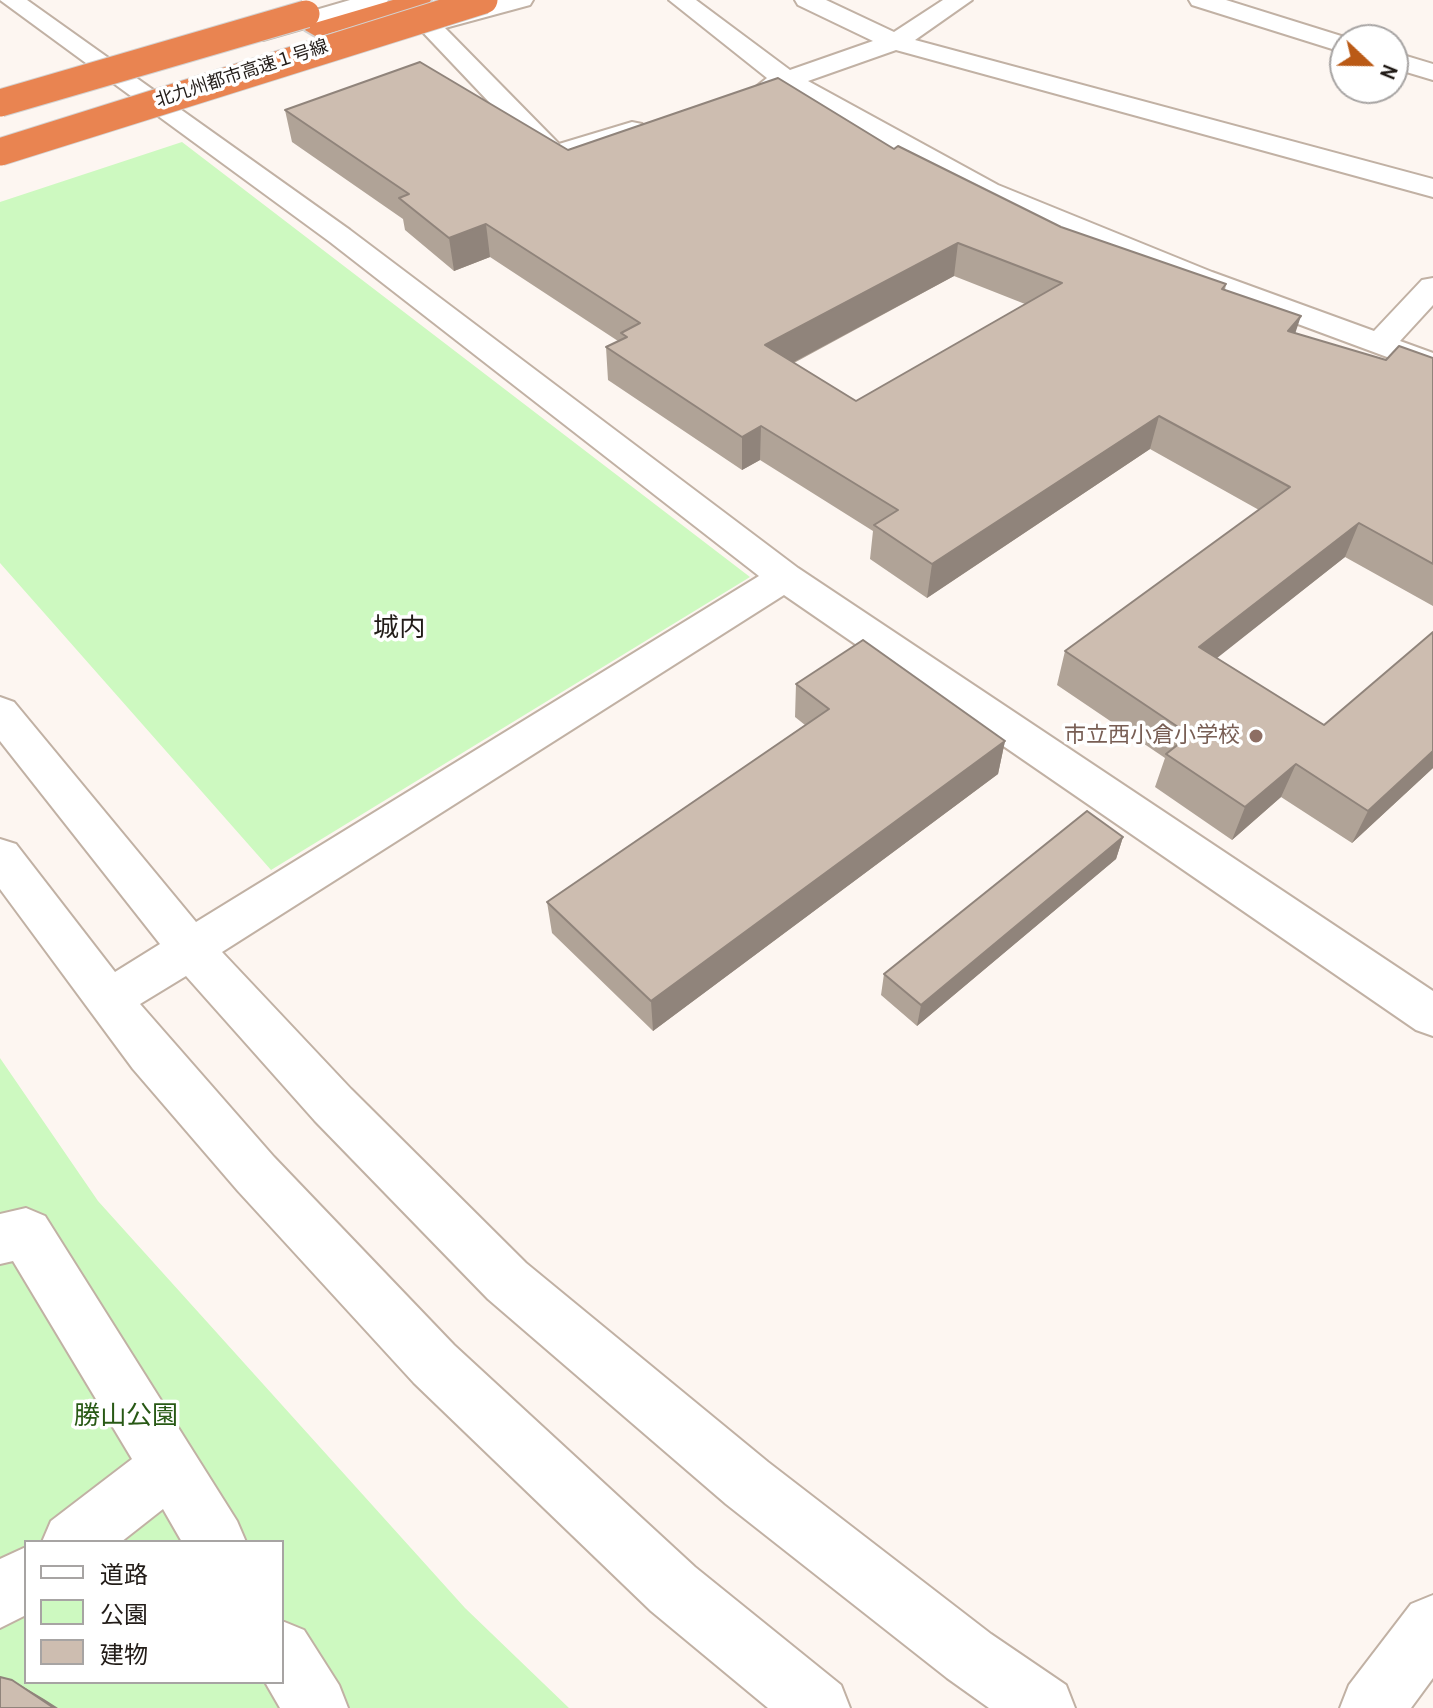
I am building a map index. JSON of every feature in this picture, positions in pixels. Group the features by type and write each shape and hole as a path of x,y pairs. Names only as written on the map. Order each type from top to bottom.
{"highway":[{"path":"0,103 155,55 362,0"},
{"name":"北九州都市高速１号線","path":"324,38 484,0"},
{"name":"北九州都市高速１号線","path":"0,152 324,38 424,12"},
{"path":"0,128 324,38"},
{"path":"0,165 324,38"}],"street":[{"path":"11,0 340,236 785,577 1433,1016"},
{"path":"0,113 376,0"},
{"path":"0,165 163,110 424,12 521,0"},
{"path":"681,0 786,80 988,191 1201,278 1391,334 1433,334"},
{"path":"723,0 798,53 984,157"},
{"path":"807,0 895,42 1433,188"},
{"path":"798,53 895,42 960,0"},
{"path":"1201,0 1329,40"},
{"path":"424,12 554,154 659,121"},
{"path":"749,93 786,80 798,53"},
{"path":"1409,65 1433,72"},
{"path":"1010,171 1219,257 1391,334 1433,364"},
{"path":"1391,334 1433,287"},
{"path":"110,999 192,951 279,892 785,577"},
{"path":"0,712 192,951 333,1105 507,1281 747,1483 969,1656 1043,1708"},
{"path":"0,856 150,1054 246,1163 434,1364 673,1589 818,1708"},
{"path":"0,1239 26,1233 215,1540"},
{"path":"75,1540 170,1467"},
{"path":"0,1597 24,1579"},
{"path":"284,1655 316,1708"}],"green space":[{"path":"182,142 750,577 271,870 0,563 0,202"},
{"name":"勝山公園","path":"0,1058 98,1201 465,1608 569,1708 0,1708"}],"building":[{"path":"420,62 568,150 778,78 894,149 898,146 1061,227 1226,284 1222,289 1301,316 1288,331 1386,360 1399,346 1433,358 1433,564 1359,523 1199,647 1324,725 1433,632 1433,751 1368,811 1296,764 1245,807 1166,754 1190,735 1065,651 1290,487 1159,416 932,564 874,525 898,510 761,426 742,437 606,347 627,337 621,333 640,323 486,224 449,238 399,198 409,194 285,110","holes":["958,243 1062,283 856,401 765,345"]},
{"path":"863,640 1005,741 651,1001 547,902 829,709 796,684"},
{"path":"1087,811 1123,837 921,1005 884,974"},
{"path":"0,1677 12,1680 54,1708 0,1708"}],"place":[{"name":"市立西小倉小学校","path":"1256,736"}],"district":[{"name":"城内","path":"399,629"}]}
